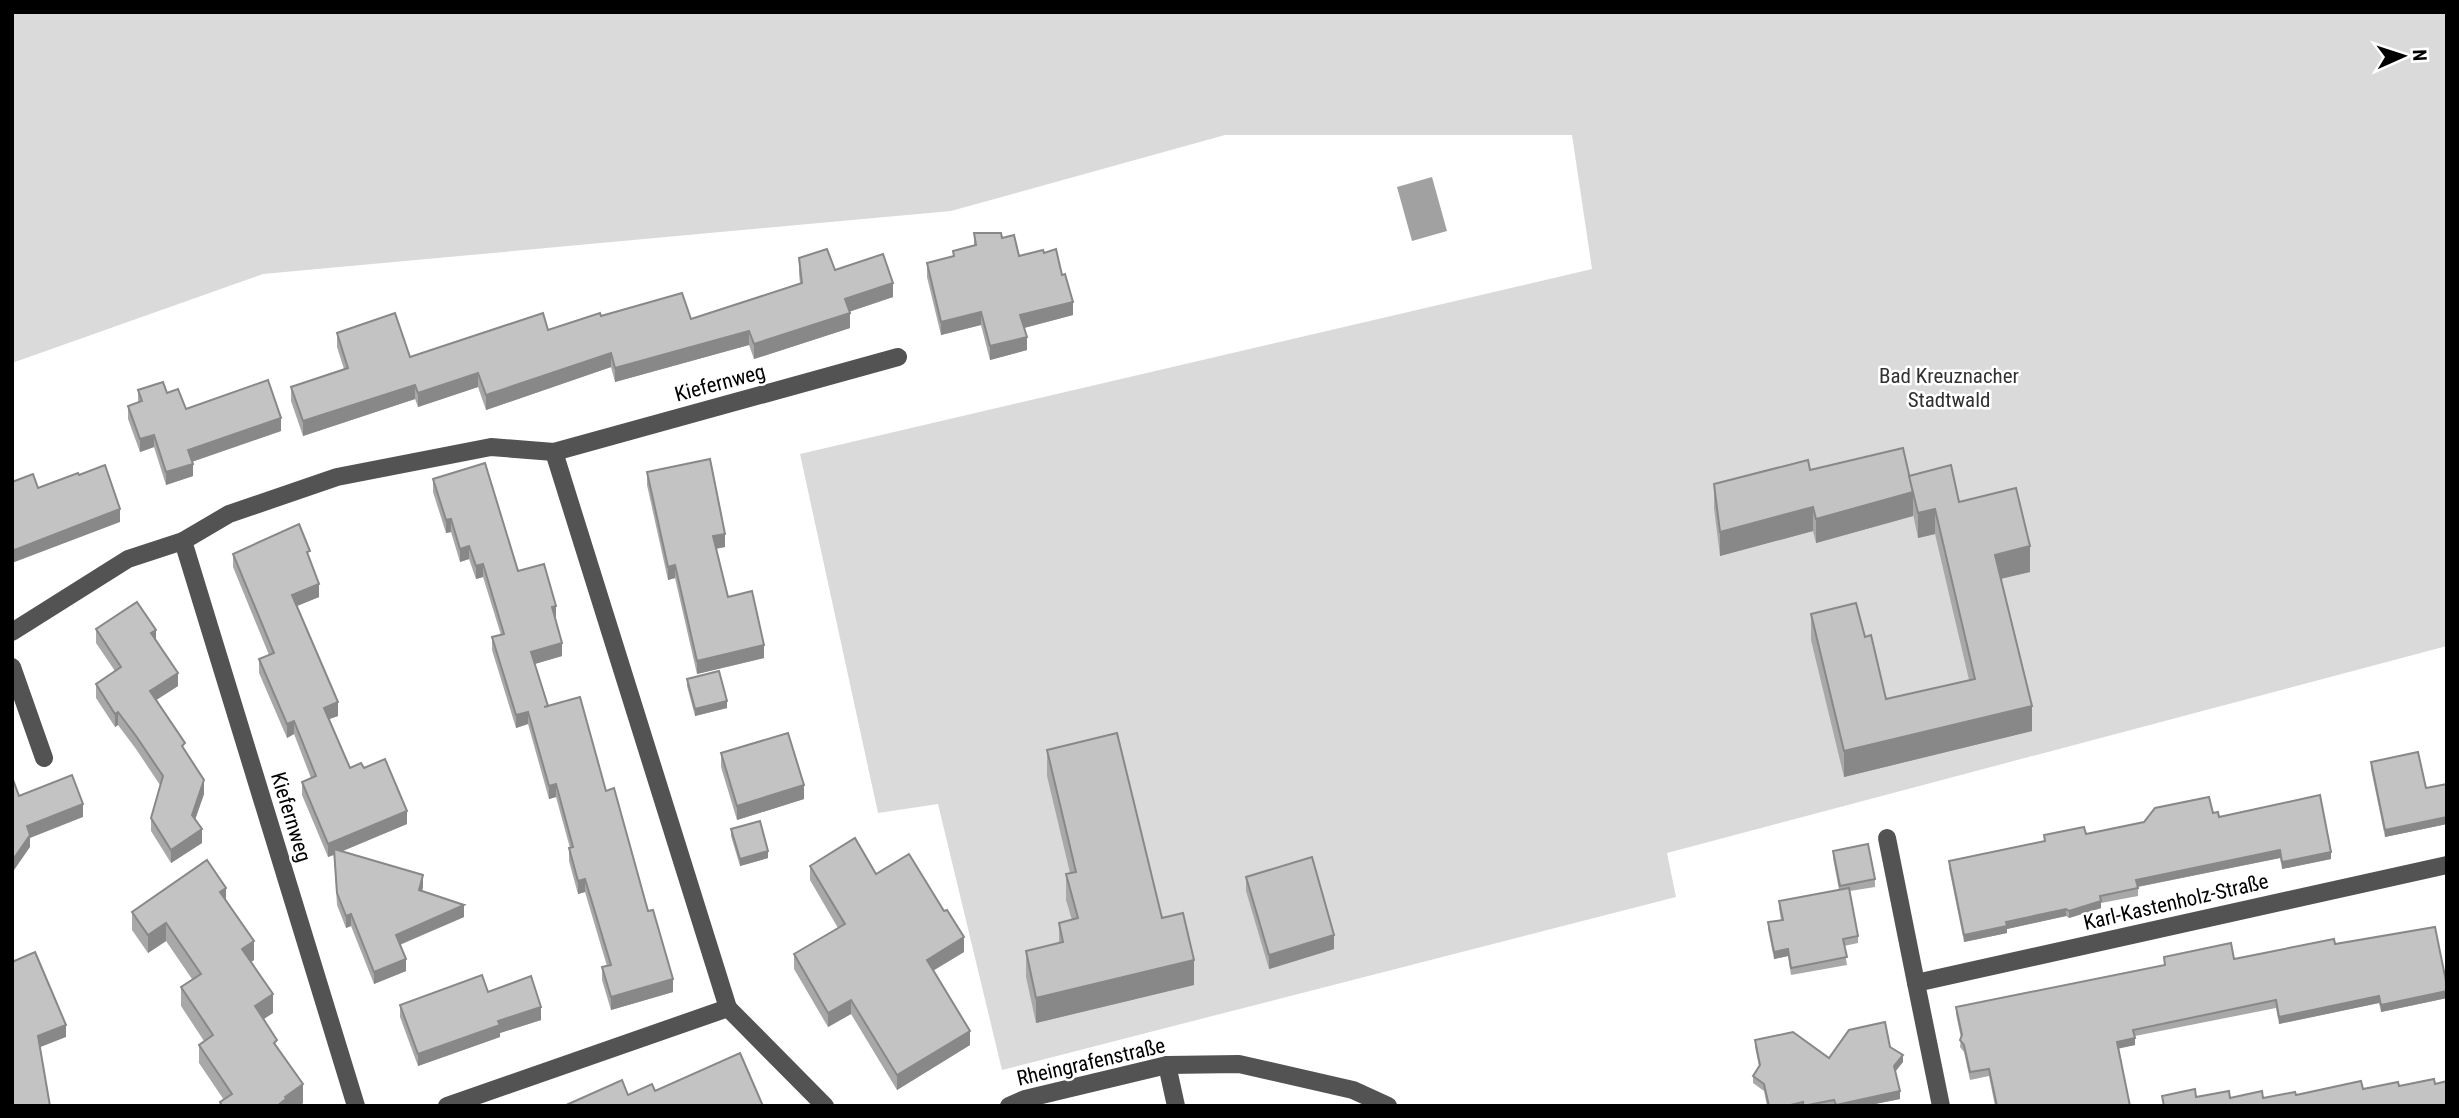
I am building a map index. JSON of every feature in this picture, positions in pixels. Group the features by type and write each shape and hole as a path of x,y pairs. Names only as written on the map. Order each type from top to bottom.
{"street":[{"name":"Kiefernweg","path":"12,632 128,559 183,541 229,514 337,477 491,447 554,452 898,357"},
{"path":"554,452 728,1008 825,1106"},
{"name":"Kiefernweg","path":"183,541 356,1106"},
{"path":"12,667 44,758"},
{"path":"1887,838 1941,1106"},
{"name":"Karl-Kastenholz-Straße","path":"1916,983 2447,865"},
{"path":"447,1106 728,1008"},
{"name":"Rheingrafenstraße","path":"1009,1106 1025,1099 1167,1065 1239,1064 1353,1090 1388,1106"},
{"path":"1167,1065 1176,1106"}],"green space":[{"name":"Bad Kreuznacher Stadtwald","path":"12,12 2447,12 2447,646 1667,853 1676,897 1002,1070 938,804 878,813 800,454 1592,269 1572,135 1225,135 951,211 263,274 12,363"}],"shaded area":[{"path":"1432,177 1447,231 1412,241 1397,187"}],"building":[{"path":"974,233 1001,233 1002,238 1014,235 1019,256 1056,249 1062,275 1065,274 1073,302 1020,315 1027,337 990,346 981,312 941,322 927,263 954,256 953,251 976,245"},
{"path":"827,249 835,270 883,254 893,283 845,299 850,313 754,344 749,331 615,368 611,353 486,395 478,373 418,393 415,385 303,421 291,387 348,368 337,333 395,313 410,357 543,313 548,330 600,313 601,316 682,293 691,319 802,283 799,258"},
{"path":"268,380 281,418 188,450 193,464 166,472 154,435 140,439 128,406 142,401 138,390 163,382 167,393 178,389 186,409"},
{"path":"1903,448 1913,492 1816,519 1813,507 1720,532 1714,484 1808,460 1810,470"},
{"path":"710,459 725,534 713,536 728,597 752,591 764,645 697,661 675,565 668,567 647,472"},
{"path":"485,463 518,571 544,564 556,606 552,607 562,643 531,652 548,706 580,697 606,791 614,788 648,911 653,910 673,979 611,997 602,967 611,965 585,879 578,881 569,848 573,847 556,784 549,786 528,712 516,715 492,637 504,634 483,564 476,566 469,546 460,549 451,519 446,520 433,479"},
{"path":"105,465 120,509 12,551 12,482 33,474 38,488"},
{"path":"1951,465 1959,502 2016,488 2030,546 1995,555 2032,706 1844,751 1811,614 1856,603 1865,637 1871,635 1886,699 1975,679 1935,509 1918,513 1909,476"},
{"path":"299,524 319,584 292,595 338,702 324,708 350,768 361,763 364,768 385,759 407,811 328,844 302,782 316,776 294,721 287,724 259,659 274,653 233,554"},
{"path":"137,602 156,630 151,633 178,673 150,691 185,743 182,746 204,780 192,815 202,829 171,850 151,818 163,776 118,712 115,714 96,684 121,667 96,629"},
{"path":"719,671 727,701 695,709 687,679"},
{"path":"788,733 804,785 737,806 721,753"},
{"path":"1117,733 1162,918 1183,913 1194,960 1036,998 1026,951 1063,942 1059,923 1078,918 1066,874 1076,872 1047,750"},
{"path":"2418,752 2426,788 2447,784 2447,817 2385,830 2371,762"},
{"path":"72,775 83,804 27,826 30,835 12,861 12,777 19,796"},
{"path":"2320,795 2331,852 2282,862 2280,850 2136,880 2138,888 2100,896 2101,901 2069,911 2066,909 2006,922 2007,926 1964,935 1949,861 2045,841 2044,835 2084,827 2086,834 2144,822 2155,808 2209,797 2213,813 2218,812 2219,817"},
{"path":"760,821 768,851 740,859 731,829"},
{"path":"855,838 876,874 909,854 944,911 947,910 964,937 927,960 970,1031 897,1075 851,1000 828,1013 794,954 845,924 810,866"},
{"path":"1868,844 1875,879 1840,886 1833,851"},
{"path":"334,849 423,875 419,890 464,905 396,935 406,959 374,972 351,914 346,916 337,893"},
{"path":"1312,857 1334,935 1269,955 1246,877"},
{"path":"207,860 226,888 220,892 254,941 242,949 273,994 255,1006 277,1040 274,1043 303,1084 277,1106 222,1106 220,1102 232,1094 199,1045 213,1035 181,987 201,974 166,923 148,935 132,912"},
{"path":"1849,888 1858,936 1843,939 1847,957 1791,968 1788,949 1774,952 1768,922 1783,920 1779,901"},
{"path":"2435,927 2447,991 2381,1005 2379,996 2279,1017 2276,1000 2133,1030 2135,1038 2117,1042 2130,1106 1997,1106 1989,1069 1970,1072 1964,1045 1960,1040 1962,1035 1956,1007 2165,965 2164,957 2231,943 2234,959 2334,939 2335,944"},
{"path":"35,952 66,1025 38,1036 50,1106 12,1106 12,962"},
{"path":"482,975 488,992 531,976 541,1007 498,1021 500,1025 418,1054 400,1005"},
{"path":"1885,1022 1890,1047 1903,1055 1894,1066 1900,1091 1836,1105 1834,1100 1803,1106 1803,1102 1769,1106 1764,1084 1753,1076 1760,1065 1755,1040 1793,1032 1829,1058 1849,1030"},
{"path":"740,1053 763,1106 564,1106 622,1080 628,1095 652,1084 655,1091"},
{"path":"2434,1079 2435,1084 2447,1081 2447,1106 2164,1106 2162,1096 2195,1089 2196,1097 2229,1091 2230,1098 2262,1091 2263,1098 2295,1092 2296,1095 2361,1081 2363,1089"}]}
